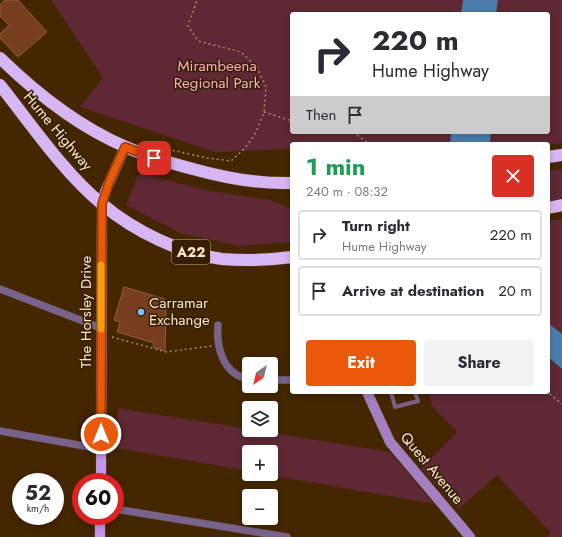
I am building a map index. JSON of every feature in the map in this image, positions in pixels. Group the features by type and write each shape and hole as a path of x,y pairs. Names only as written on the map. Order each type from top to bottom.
{"highway":[{"name":"Hume Highway","path":"0,58 17,74 59,108 125,147 175,164 232,179 290,183"},
{"name":"Hume Highway","path":"0,85 60,161 102,204 132,225 178,248 221,259 260,260 290,257"},
{"path":"550,157 562,156"},
{"path":"550,208 562,205"}],"main road":[{"name":"The Horsley Drive","path":"101,473 102,204 110,180 125,147"},
{"path":"100,525 100,537"}],"street":[{"path":"0,289 101,328"},
{"path":"218,325 218,345 224,363 242,377"},
{"path":"278,380 290,380"},
{"name":"Quest Avenue","path":"368,394 390,442 470,537"},
{"path":"0,431 101,449"},
{"path":"124,510 287,537"}],"lane":[{"path":"392,394 395,407 418,401 416,394"}],"path":[{"path":"156,147 207,158 230,161 245,148 255,134 264,112 266,87 258,67 241,52 198,42 188,26 197,0"},
{"path":"264,112 290,120"},
{"path":"355,134 366,142"},
{"path":"112,337 166,352 218,345"},
{"path":"550,394 562,404"}],"green space":[{"name":"Mirambeena Regional Park","path":"51,0 463,0 461,12 290,12 290,134 451,134 450,142 290,142 290,149 215,152 80,107 103,78"},
{"path":"498,0 562,0 562,143 490,142 491,134 550,134 550,12 496,12"},
{"path":"562,169 562,198 550,201 550,171"},
{"path":"139,173 210,191 270,200 290,208 290,242 239,246 180,233 126,205"},
{"path":"562,219 562,334 550,325 550,221"},
{"path":"550,359 562,369 562,537 546,537 551,533 497,475 459,509 421,468 457,432 432,406 429,394 550,394"},
{"path":"118,408 242,428 242,437 278,437 278,434 390,452 434,504 278,476 278,445 242,445 242,470 116,448"}],"water":[{"path":"463,0 498,0 496,12 461,12"},
{"path":"451,134 491,134 490,142 450,142"},
{"path":"550,325 562,334 562,369 550,359"}],"building":[{"path":"5,0 18,0 47,32 18,57 0,38 0,34 9,25 0,16 0,5"},
{"name":"Carramar Exchange","path":"124,287 165,299 163,303 166,304 165,351 153,347 154,343 117,332 120,322 114,320"}],"slow traffic":[{"path":"101,265 101,329"}],"place":[{"name":"Carramar Exchange","path":"141,312"}],"route":[{"path":"101,434 102,204 110,180 125,147 154,158"}]}
